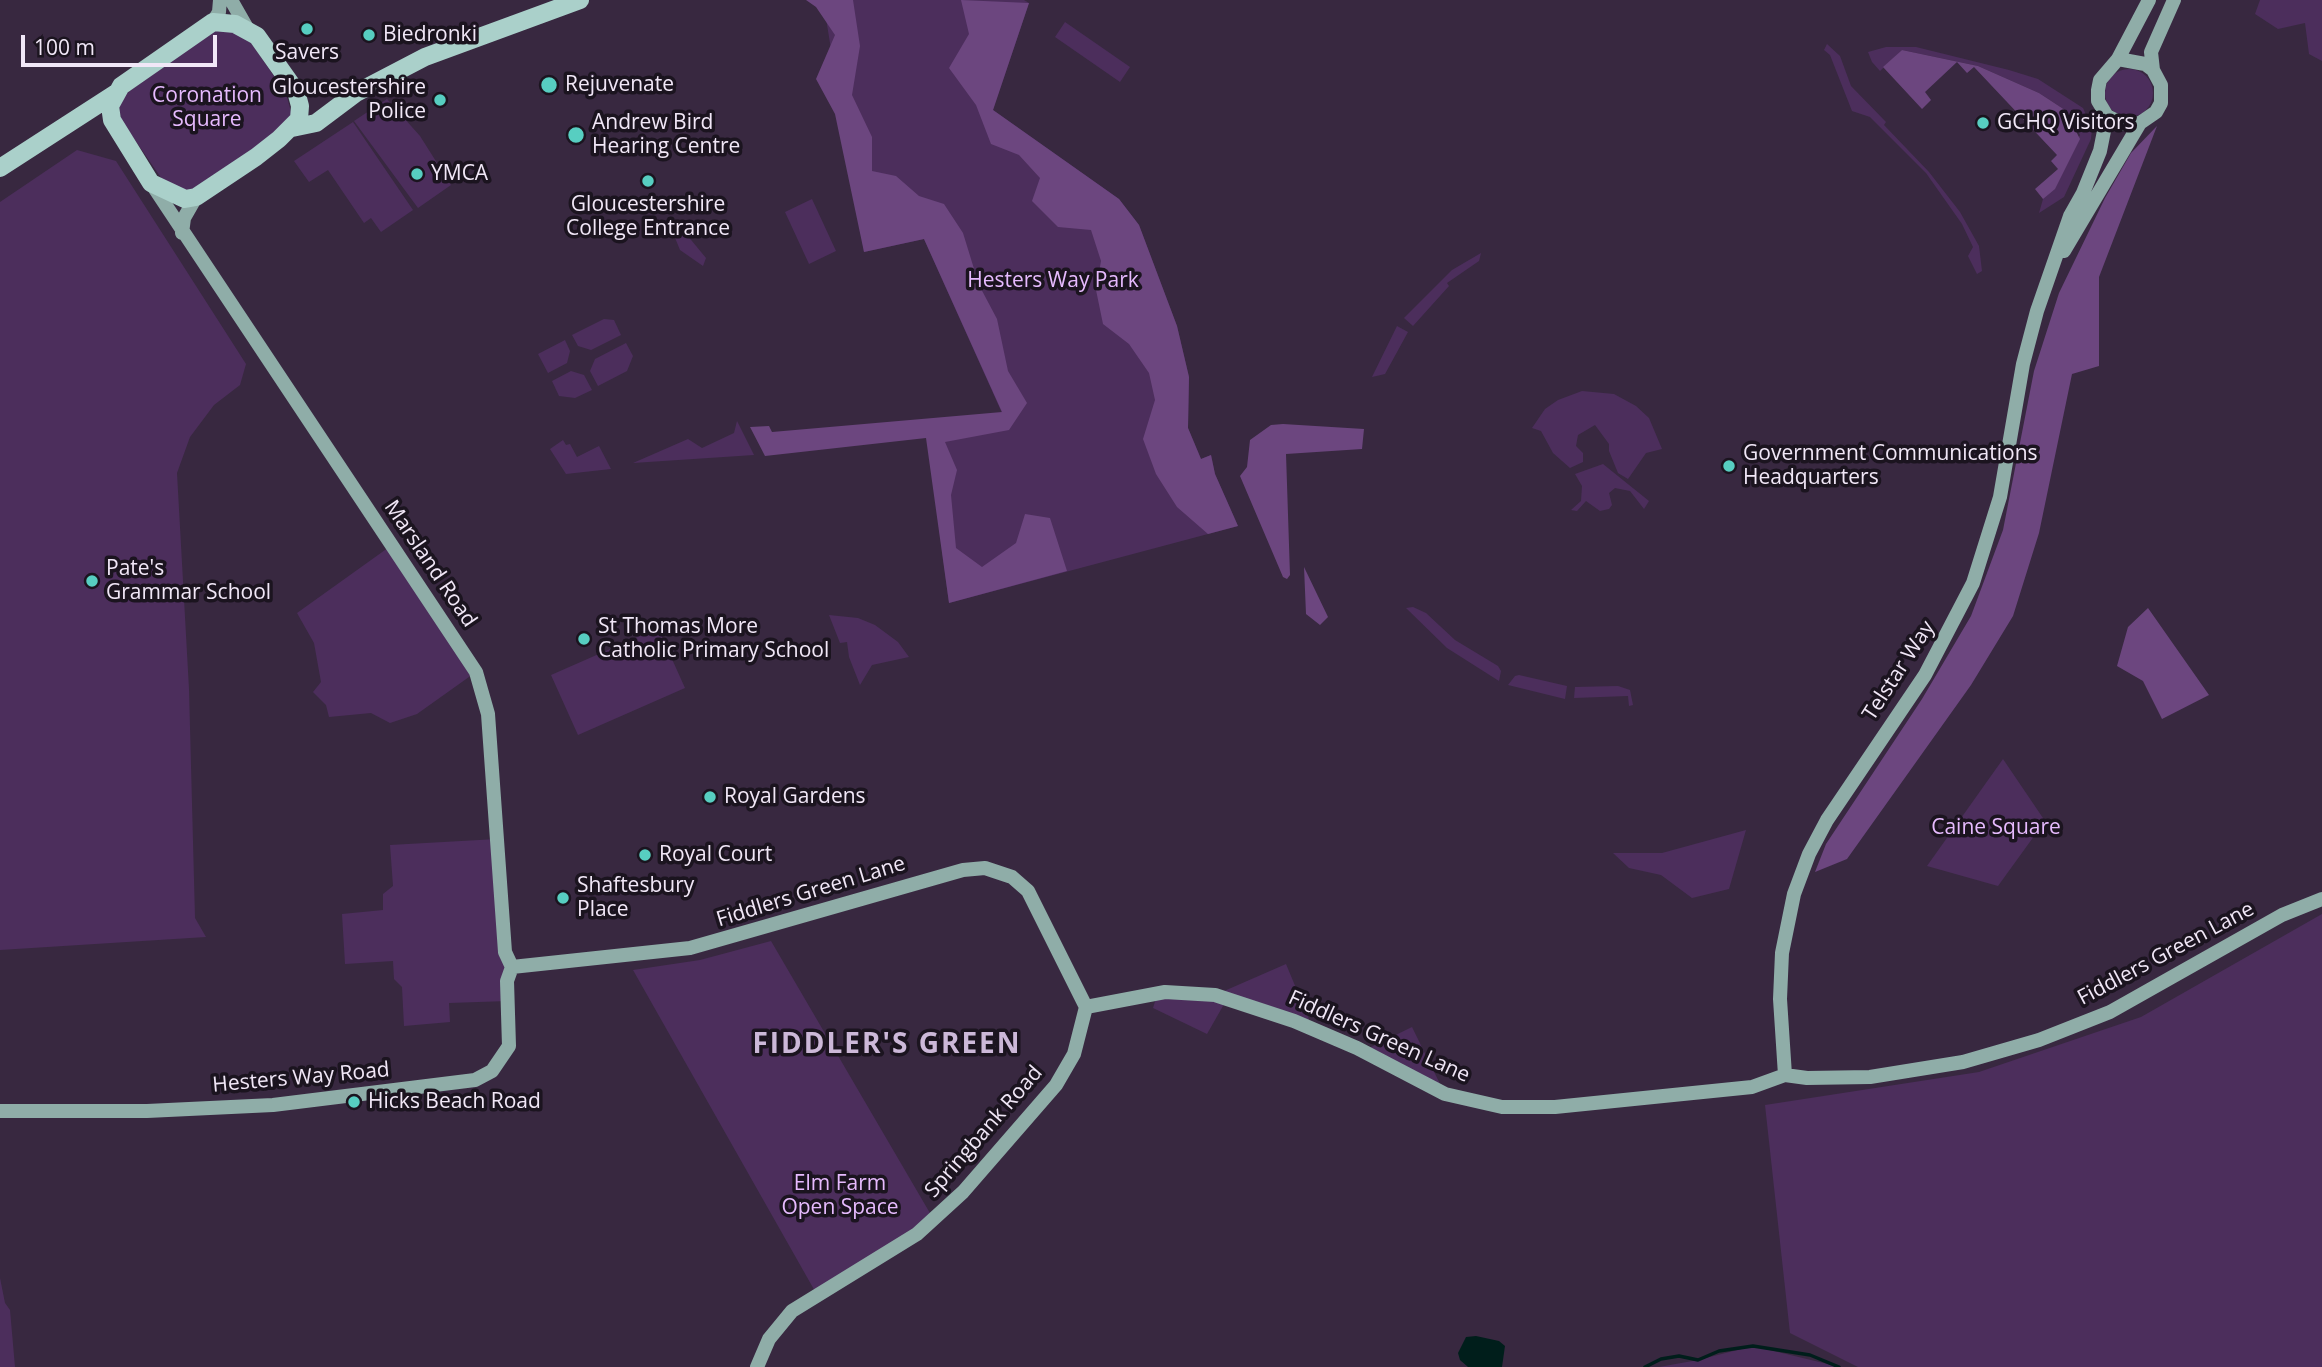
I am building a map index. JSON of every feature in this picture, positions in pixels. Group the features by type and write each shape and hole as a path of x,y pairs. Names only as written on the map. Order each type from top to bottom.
{"main road":[{"path":"292,128 316,123 383,77 425,57 580,0"},
{"path":"0,168 76,116 116,93 213,22 247,28 257,36 309,105 328,113"},
{"path":"116,93 110,106 112,121 151,183 178,197 196,197 292,128 299,118 300,106 296,91"},
{"path":"76,116 112,121"}],"street":[{"path":"213,22 219,12 220,0"},
{"path":"231,0 247,28"},
{"path":"2149,0 2118,59 2106,71 2098,90 2098,101 2107,116 2123,124 2140,123 2149,119 2161,103 2161,85 2153,70 2151,52 2174,0"},
{"path":"2118,59 2144,64 2153,70"},
{"name":"Telstar Way","path":"1785,1075 1780,999 1782,953 1794,894 1809,854 1827,820 1925,676 1973,583 2000,497 2023,365 2070,216 2083,194 2100,151 2107,116"},
{"name":"Telstar Way","path":"2048,280 2140,123"},
{"name":"Marsland Road","path":"151,183 475,672 488,713 505,952 512,967"},
{"path":"182,233 184,218 196,197"},
{"name":"Fiddlers Green Lane","path":"512,967 690,948 963,870 985,868 1012,877 1028,891 1086,1007 1165,992 1215,995 1294,1021 1357,1048 1445,1094 1502,1107 1555,1107 1738,1089 1785,1075 1807,1078 1870,1077 1963,1062 2039,1040 2110,1012 2283,915 2322,899"},
{"name":"Hesters Way Road","path":"0,1111 147,1111 274,1105 475,1080 492,1071 509,1046 508,981 512,967"},
{"name":"Springbank Road","path":"757,1367 769,1339 792,1311 910,1239 963,1192 1056,1084 1074,1054 1086,1007"}],"green space":[{"name":"Hesters Way Park","path":"823,0 1024,0 1029,3 993,110 1119,199 1139,225 1177,326 1189,377 1188,428 1201,459 1211,455 1215,474 1238,526 949,603 927,438 1002,413 924,239 864,252"},
{"path":"2260,0 2322,0 2322,61 2309,54 2305,23 2278,29 2255,14"},
{"path":"1065,22 1130,67 1120,82 1055,37"},
{"name":"Coronation Square","path":"230,29 250,41 286,94 292,115 280,131 188,192 164,182 121,120 119,107 124,95 212,32"},
{"path":"1827,44 1840,56 1851,86 1886,122 1884,125 1929,172 1960,212 1979,246 1982,271 1977,274 1968,256 1973,247 1962,224 1926,173 1870,117 1852,111 1830,55 1824,50"},
{"path":"1886,47 1916,47 2009,70 2038,79 2083,108 2092,128 2091,139 2064,197 2039,213 2043,199 2080,135 2065,110 2039,93 1978,66 1902,50 1880,71 1868,52"},
{"path":"2129,69 2146,76 2153,93 2146,110 2129,117 2112,110 2105,93 2112,76"},
{"path":"387,99 420,136 451,185 418,208 354,121"},
{"path":"353,122 413,210 381,232 371,218 364,223 328,170 309,182 294,161"},
{"name":"Pate's Grammar School","path":"77,150 116,161 246,364 240,385 214,405 190,437 177,473 189,689 195,918 206,937 0,950 0,202"},
{"path":"812,199 836,251 809,264 785,212"},
{"path":"667,218 687,235 706,258 703,266 680,250"},
{"path":"1481,253 1479,261 1447,283 1449,286 1413,326 1404,318 1452,270"},
{"path":"604,319 614,320 621,335 591,350 578,346 572,335"},
{"path":"1397,326 1408,332 1385,374 1372,377"},
{"path":"565,340 570,351 567,363 548,373 538,354"},
{"path":"626,343 633,356 627,371 598,386 590,371 595,359"},
{"path":"571,371 584,375 592,390 575,398 559,396 552,381"},
{"path":"1582,391 1614,394 1636,406 1649,418 1662,449 1646,453 1628,479 1618,473 1609,444 1595,425 1578,435 1576,446 1583,453 1583,462 1570,468 1553,453 1541,431 1532,428 1545,409 1558,400"},
{"path":"737,421 754,455 633,463 688,439 702,448 734,433"},
{"path":"563,440 566,445 570,444 577,457 599,446 611,469 566,474 550,449"},
{"path":"1603,464 1649,501 1644,509 1630,491 1615,488 1609,493 1612,505 1609,509 1600,511 1586,501 1577,511 1571,510 1581,501 1582,486 1575,474"},
{"path":"392,545 476,672 417,714 390,723 371,713 329,717 326,705 313,692 321,682 314,643 297,613"},
{"path":"1413,607 1426,613 1455,640 1498,666 1501,671 1499,681 1447,648 1406,608"},
{"path":"829,615 858,618 875,625 898,642 909,657 872,665 860,685 849,657 847,642 840,643"},
{"path":"658,628 685,688 578,735 551,675"},
{"path":"1519,675 1567,686 1565,699 1508,685"},
{"path":"1618,686 1630,690 1633,705 1629,706 1628,696 1574,698 1575,687"},
{"name":"Caine Square","path":"2003,759 2045,821 1998,886 1927,866"},
{"path":"1746,830 1729,889 1692,898 1661,875 1629,868 1613,853 1662,853"},
{"path":"497,839 508,1001 449,1003 450,1022 404,1026 402,987 394,979 393,961 345,964 342,914 383,910 383,894 393,886 390,845"},
{"path":"2322,914 2322,1367 1858,1367 1790,1333 1765,1105 1979,1072 2141,1017"},
{"name":"Elm Farm Open Space","path":"771,941 934,1220 816,1293 633,970 700,960"},
{"path":"1286,964 1313,1029 1227,999 1207,1034 1153,1008 1158,992 1215,995"},
{"path":"1412,1027 1445,1094 1363,1051"},
{"path":"0,1278 5,1303 10,1310 15,1367 0,1367"},
{"path":"1753,1346 1840,1367 1659,1367 1698,1360"}],"shaded area":[{"path":"806,0 853,0 860,46 852,95 872,137 872,171 896,176 919,196 944,204 963,233 979,285 997,319 1008,371 1027,403 1009,430 945,442 957,470 951,495 956,548 982,567 1016,543 1025,514 1050,518 1067,571 949,603 926,438 765,456 750,427 769,426 772,432 1002,412 924,239 864,252 835,114 816,79 835,35 816,7"},
{"path":"961,0 1029,3 993,110 1119,199 1139,225 1177,326 1189,377 1188,428 1201,459 1211,455 1215,474 1238,526 1208,534 1177,507 1156,474 1143,439 1155,400 1149,373 1129,344 1103,324 1096,290 1101,261 1091,230 1058,227 1032,201 1040,178 1019,155 991,144 976,105 949,68 969,34"},
{"path":"1902,50 1978,66 2039,93 2065,110 2080,139 2055,189 2043,199 2035,189 2058,169 2051,161 2057,155 1974,67 1967,73 1957,62 1925,92 1931,100 1922,109 1883,67"},
{"path":"2157,126 2099,277 2099,366 2072,374 2039,533 2013,616 1971,685 1847,859 1815,872 1826,844 1922,699 1971,616 2003,530 2034,371 2059,293 2105,198 2131,153"},
{"path":"1271,425 1364,429 1362,449 1286,454 1290,575 1287,579 1283,577 1240,476 1247,467 1250,440"},
{"path":"1304,567 1328,617 1320,625 1306,614"},
{"path":"2148,608 2209,695 2162,719 2143,681 2117,666 2128,627"},
{"path":"1476,1336 1499,1341 1505,1346 1502,1367 1468,1367 1460,1360 1458,1353 1466,1337"}],"waterway":[{"path":"1645,1367 1661,1359 1679,1356 1698,1360 1719,1351 1753,1346 1810,1355 1839,1367"}],"place":[{"name":"Savers","path":"307,29"},
{"name":"Biedronki","path":"369,35"},
{"name":"Rejuvenate","path":"549,85"},
{"name":"Gloucestershire Police","path":"440,100"},
{"name":"GCHQ Visitors","path":"1983,123"},
{"name":"Andrew Bird Hearing Centre","path":"576,135"},
{"name":"YMCA","path":"417,174"},
{"name":"Gloucestershire College Entrance","path":"648,181"},
{"name":"Government Communications Headquarters","path":"1729,466"},
{"name":"Pate's Grammar School","path":"92,581"},
{"name":"St Thomas More Catholic Primary School","path":"584,639"},
{"name":"Royal Gardens","path":"710,797"},
{"name":"Royal Court","path":"645,855"},
{"name":"Shaftesbury Place","path":"563,898"},
{"name":"Hicks Beach Road","path":"354,1102"}],"district":[{"name":"FIDDLER'S GREEN","path":"887,1045"}]}
